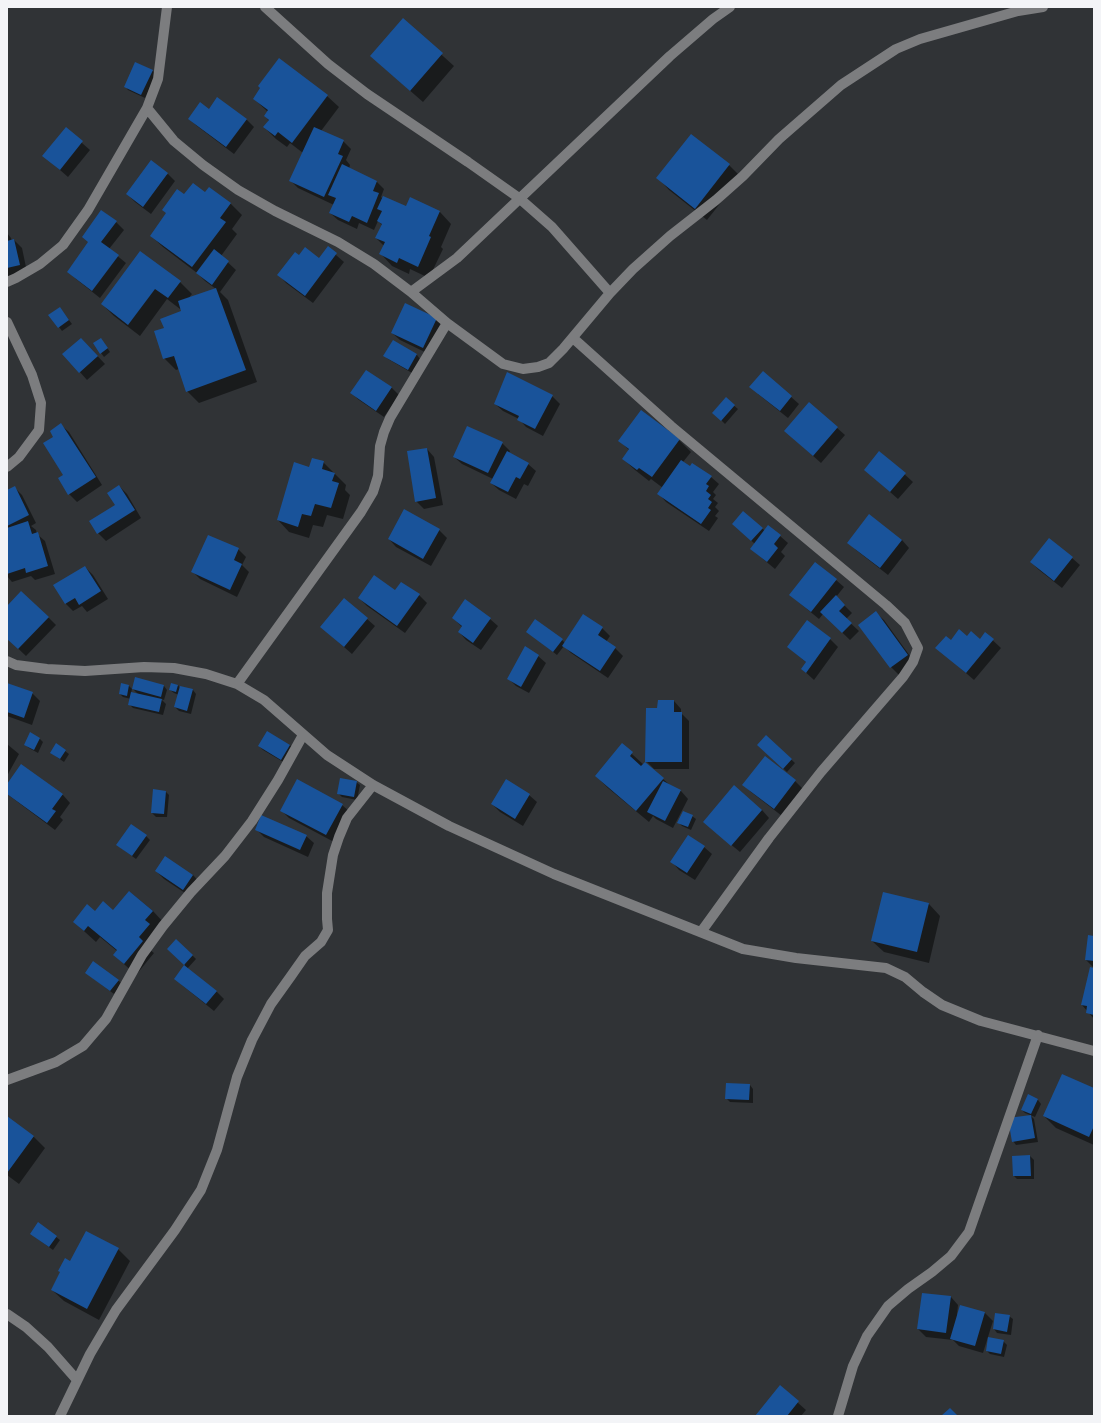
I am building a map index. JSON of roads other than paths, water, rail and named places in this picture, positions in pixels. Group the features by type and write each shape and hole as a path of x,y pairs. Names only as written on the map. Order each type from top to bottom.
{"street":[{"path":"7,282 40,264 63,245 88,210 147,108 158,79 167,7"},
{"path":"265,7 328,64 367,94 519,198 552,228 610,293"},
{"path":"411,292 457,258 670,56 713,19 730,7"},
{"path":"147,108 174,141 203,165 238,190 275,211 338,242 374,264 411,292 446,323 503,364 523,370 549,363 633,268 670,236 716,200 743,176 779,139 841,86 896,48 920,39 1018,11 1043,7"},
{"path":"7,322 32,375 41,403 38,430 19,457 7,467"},
{"path":"237,684 361,512 373,492 378,476 380,446 390,418 446,323"},
{"path":"572,338 671,426 886,605 905,623 918,648 913,662 903,677 817,778 770,838 701,932"},
{"path":"7,661 16,665 47,669 78,670 144,667 174,668 206,674 237,684 264,700 328,756 373,785 449,826 554,874 743,949 796,958 886,968 905,977 942,1005 981,1021 1094,1051"},
{"path":"7,1080 56,1062 83,1046 106,1019 142,955 163,926 191,892 225,856 252,821 278,780 303,735"},
{"path":"60,1416 76,1380 116,1310 176,1230 201,1190 217,1150 237,1077 252,1040 271,1004 305,956 321,942 328,930 327,893 333,855 347,818 373,785"},
{"path":"838,1416 853,1366 867,1336 888,1306 951,1256 969,1232 1038,1035"},
{"path":"7,1314 26,1327 48,1347 76,1380"}]}
